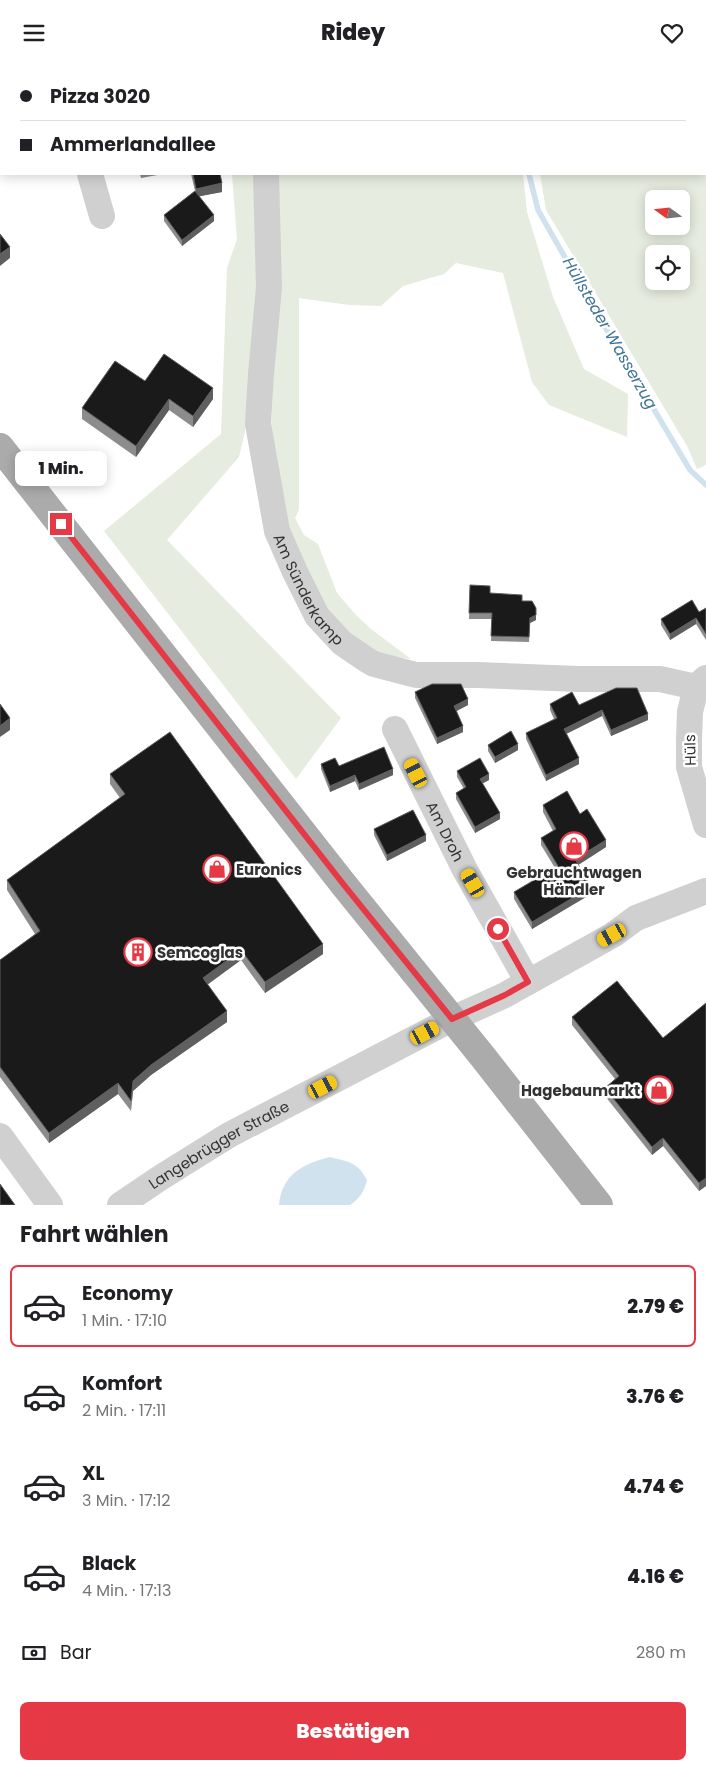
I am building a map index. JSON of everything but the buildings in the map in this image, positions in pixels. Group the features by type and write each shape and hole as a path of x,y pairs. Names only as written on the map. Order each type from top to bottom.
{"main road":[{"path":"0,447 344,885 599,1205"}],"street":[{"path":"90,175 102,216"},
{"name":"Am Sünderkamp","path":"266,175 269,287 258,424 277,531 317,616 342,643 367,660 374,664 416,675 660,679 701,682"},
{"name":"Hüls","path":"701,682 690,712 689,767 706,825"},
{"name":"Am Droh","path":"395,729 464,868 528,982"},
{"name":"Langebrügger Straße","path":"120,1205 230,1135 452,1019 505,995 612,935 636,918 706,891"},
{"name":"Langebrügger Straße","path":"612,935 639,930 706,908"},
{"path":"0,1135 50,1205"}],"shaded area":[{"path":"232,175 257,175 258,279 246,427 239,457 167,540 341,718 296,779 104,531 221,434 227,268 237,239"},
{"path":"277,175 523,175 527,212 553,297 584,369 628,394 627,437 549,405 532,382 503,273 456,263 444,274 403,286 381,306 349,305 299,298 299,510 295,518 304,535 318,544 337,593 371,629 411,659 379,655 351,639 322,602 290,541 271,432 277,300"},
{"path":"540,175 706,175 706,465 697,469 687,446 546,210"}],"water":[{"path":"330,1157 356,1166 367,1180 363,1191 356,1200 350,1205 279,1205 284,1185 289,1178 303,1167"}],"waterway":[{"name":"Hüllsteder Wasserzug","path":"529,175 538,210 592,305 690,470 706,485"}],"place":[{"name":"Gebrauchtwagen Händler","path":"574,846"},
{"name":"Euronics","path":"217,869"},
{"name":"Semcoglas","path":"138,952"},
{"name":"Hagebaumarkt","path":"659,1090"}],"route":[{"path":"61,524 344,885 452,1019 505,995 528,982 498,929"}]}
